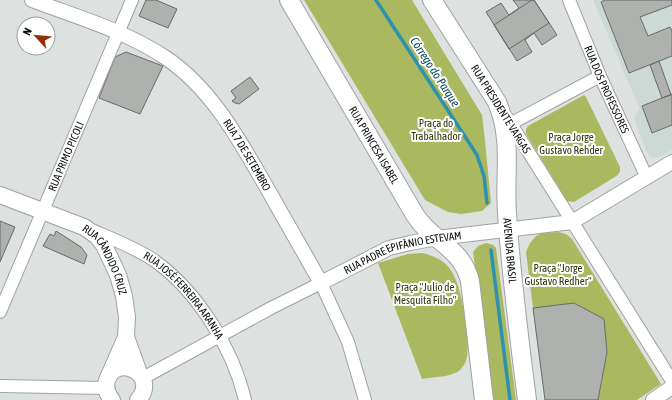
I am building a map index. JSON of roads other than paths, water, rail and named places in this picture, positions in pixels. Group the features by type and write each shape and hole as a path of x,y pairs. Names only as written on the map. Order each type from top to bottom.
{"main road":[{"name":"RUA PRINCESA ISABEL","path":"288,0 415,215 424,227 449,247 460,259 466,269 470,281 484,400"},
{"name":"RUA PRESIDENTE VARGAS","path":"432,0 497,102"},
{"name":"AVENIDA BRASIL","path":"497,102 503,116 506,130 508,230 517,325 527,400"},
{"name":"RUA CÂNDIDO CRUZ","path":"0,195 84,227 97,236 104,245 118,275 124,296 127,317 126,338"},
{"path":"126,338 144,384 140,399"},
{"path":"109,392 126,338"},
{"path":"109,392 117,368 129,367 141,376"}],"street":[{"name":"RUA 7 DE SETEMBRO","path":"32,0 118,33 142,44 187,74 214,102 258,173 321,283 348,342 365,400"},
{"name":"RUA PRIMO PICOLI","path":"0,312 132,0"},
{"name":"RUA DOS PROFESSORES","path":"569,0 600,76 647,178"},
{"path":"510,124 600,76"},
{"name":"RUA PRESIDENTE VARGAS","path":"497,102 672,381"},
{"name":"RUA PADRE EPIFÂNIO ESTEVAM","path":"141,376 389,248 437,238 572,222 672,162"},
{"name":"RUA JOSÉ FERREIRA ARANHA","path":"84,227 132,247 154,260 169,272 201,307 219,337 241,384 245,400"},
{"path":"0,386 109,392"},
{"path":"653,400 672,387"}],"waterway":[{"name":"Córrego do Parque","path":"376,0 477,155 484,176 487,203"},
{"name":"Córrego do Parque","path":"491,250 510,400"}],"park label":[{"name":"Praça do Trabalhador","path":"436,129"},
{"name":"Praça Jorge Gustavo Rehder","path":"571,143"},
{"name":"Praça \"Jorge Gustavo Redher\"","path":"558,274"},
{"name":"Praça \"Julio de Mesquita Filho\"","path":"425,293"}]}
